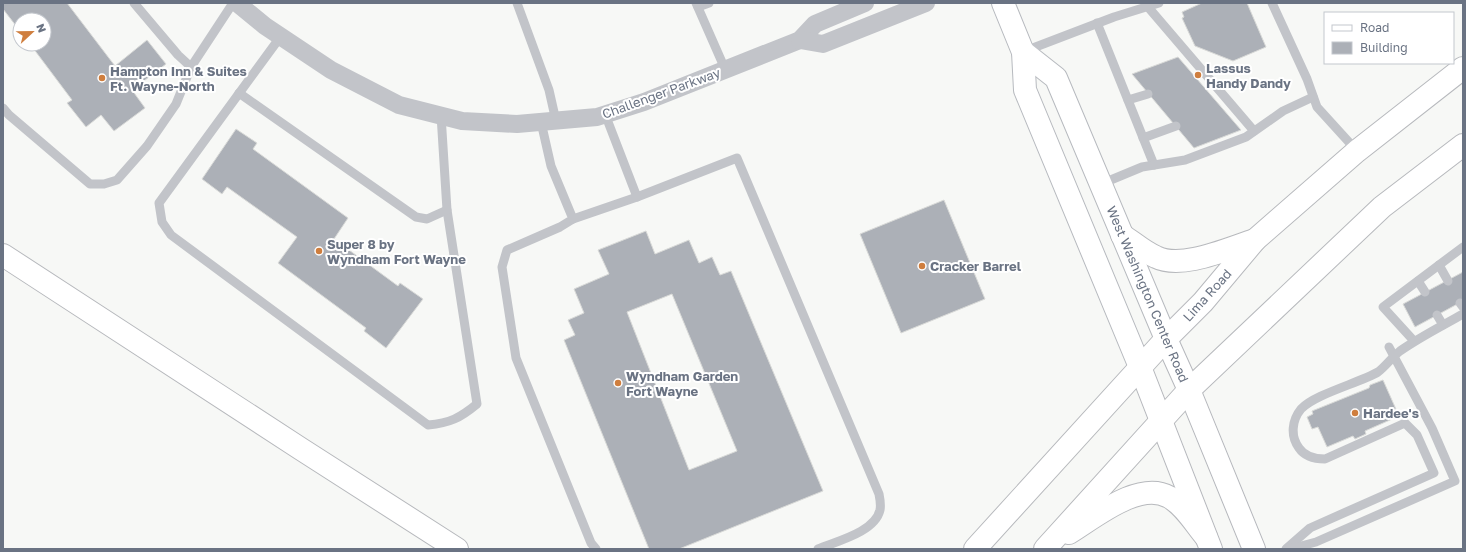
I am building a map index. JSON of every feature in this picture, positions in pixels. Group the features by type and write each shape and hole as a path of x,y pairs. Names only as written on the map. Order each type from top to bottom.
{"main road":[{"name":"West Washington Center Road","path":"1003,3 1023,52 1025,90 1162,419 1209,543"},
{"name":"West Washington Center Road","path":"1023,52 1056,78 1189,390 1254,549"},
{"name":"Lima Road","path":"975,549 1140,367 1203,302 1255,240 1357,151 1463,68"},
{"path":"1045,548 1189,390 1382,207 1463,145"},
{"path":"1122,235 1156,258 1181,261 1200,258 1255,240"},
{"path":"3,255 301,450 457,549"},
{"path":"1045,548 1112,506 1136,494 1154,492 1168,497 1178,505 1209,543"}],"street":[{"name":"Challenger Parkway","path":"236,3 331,70 399,105 462,121 517,124 597,117 644,102 800,40 815,24 844,7 865,3"},
{"path":"800,40 823,44 926,3"}],"lane":[{"path":"134,3 178,55 191,67"},
{"path":"3,108 9,115 90,184 104,184 117,180 148,146 176,104 191,67 233,3"},
{"path":"516,3 549,90 551,166 573,219"},
{"path":"709,3 697,5 725,69"},
{"path":"1023,52 1097,23 1159,3"},
{"path":"1272,3 1307,79 1317,107 1357,151"},
{"path":"1148,7 1254,131"},
{"path":"1097,23 1154,165"},
{"path":"281,36 159,203 162,222 171,235 428,425 447,423 463,416 476,404 448,210 441,115"},
{"path":"1197,79 1207,76"},
{"path":"239,93 416,217 428,220 448,210"},
{"path":"1128,100 1148,94"},
{"path":"1101,184 1142,167 1185,160 1246,137 1283,111 1313,97"},
{"path":"1223,109 1233,106"},
{"path":"605,114 637,197"},
{"path":"1143,138 1176,126"},
{"path":"596,549 591,543 516,358 502,267 506,250 560,227 573,219 637,197 737,158 879,494 881,509 876,521 866,529 818,549"},
{"path":"1414,341 1384,307 1439,265 1462,251"},
{"path":"1439,265 1448,280"},
{"path":"1418,281 1425,292"},
{"path":"1286,549 1310,528 1434,474 1417,435 1405,423 1325,459 1316,459 1306,456 1298,448 1294,439 1292,428 1296,417 1306,404 1378,371 1394,356 1414,341 1463,314"},
{"path":"1437,315 1443,325"},
{"path":"1290,549 1316,542 1455,481 1432,428 1390,347"},
{"path":"1417,435 1432,428"}],"building":[{"name":"Hampton Inn & Suites Ft. Wayne-North","path":"3,3 67,3 115,66 147,40 166,64 132,90 145,108 114,131 101,115 86,127 67,103 72,100 36,52 52,52 52,12 12,12 12,21 3,9"},
{"path":"1202,3 1247,3 1266,47 1233,61 1195,46 1182,18 1184,17 1182,12"},
{"path":"1178,57 1241,130 1194,148 1132,74"},
{"name":"Super 8 by Wyndham Fort Wayne","path":"236,129 257,143 253,149 348,218 334,239 398,286 400,283 423,299 386,348 364,331 366,328 278,263 297,237 227,187 222,194 202,179"},
{"name":"Cracker Barrel","path":"944,200 985,299 901,333 860,234"},
{"name":"Wyndham Garden Fort Wayne","path":"646,231 655,254 689,240 699,263 712,257 720,275 731,271 823,491 679,549 649,549 564,340 575,335 568,320 584,313 574,289 609,274 598,250","holes":["672,294 737,451 689,470 627,312"]},
{"path":"1463,272 1463,301 1415,327 1403,304"},
{"name":"Hardee's","path":"1383,380 1399,416 1365,431 1366,434 1355,439 1353,436 1327,447 1318,427 1312,429 1307,417 1313,414 1312,411 1369,388 1370,385"}],"place":[{"name":"Lassus Handy Dandy","path":"1198,75"},
{"name":"Hampton Inn & Suites Ft. Wayne-North","path":"102,78"},
{"name":"Super 8 by Wyndham Fort Wayne","path":"319,251"},
{"name":"Cracker Barrel","path":"922,266"},
{"name":"Wyndham Garden Fort Wayne","path":"618,383"},
{"name":"Hardee's","path":"1355,413"}]}
